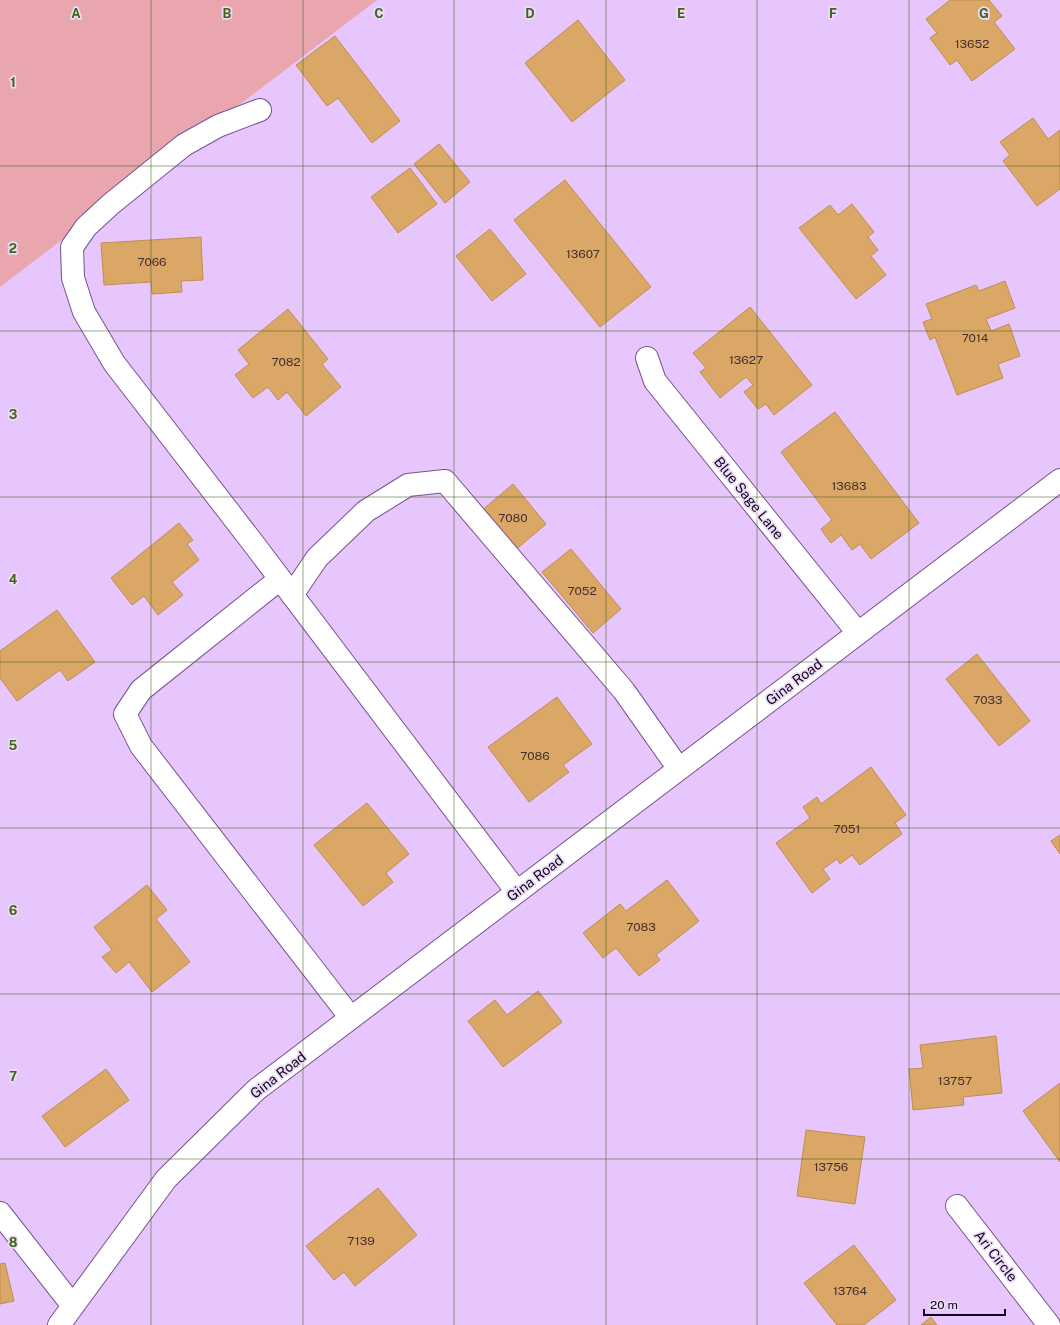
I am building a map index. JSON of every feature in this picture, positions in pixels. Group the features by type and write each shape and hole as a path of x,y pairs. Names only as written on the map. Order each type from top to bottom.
{"street":[{"path":"260,110 218,126 184,145 111,204 86,227 72,247 73,278 84,312 114,363 517,892"},
{"name":"Blue Sage Lane","path":"647,358 655,382 858,634"},
{"name":"Gina Road","path":"59,1325 166,1179 256,1090 1060,480"},
{"path":"351,1018 141,746 125,714 141,690 286,587 366,511 408,485 445,481 624,691 679,769"},
{"name":"Ari Circle","path":"957,1206 1049,1325"},
{"path":"0,1213 73,1306"}],"shaded area":[{"path":"0,0 377,0 0,287"}],"building":[{"path":"950,0 989,0 1002,16 994,22 1015,49 972,81 957,60 950,65 930,38 937,33 926,19"},
{"path":"578,20 625,80 572,122 525,63"},
{"path":"335,36 400,121 372,143 338,98 327,106 296,65"},
{"path":"1033,118 1048,139 1060,130 1060,189 1037,206 1003,161 1010,155 1000,142"},
{"path":"439,144 470,182 445,203 414,164"},
{"path":"410,168 437,204 398,233 371,197"},
{"path":"565,180 651,287 600,327 514,220"},
{"path":"852,204 874,232 868,237 878,250 871,256 886,275 856,299 799,228 830,205 838,215"},
{"path":"490,229 526,274 492,301 456,256"},
{"path":"201,237 203,280 181,281 182,292 152,294 151,282 104,285 101,243"},
{"path":"1005,281 1015,308 986,319 991,331 1009,324 1020,356 998,364 1003,378 957,395 935,337 930,340 923,322 932,319 926,304 976,285 979,291"},
{"path":"750,307 812,385 774,415 766,404 758,409 744,392 753,385 746,377 720,398 700,372 706,368 693,353"},
{"path":"288,309 328,359 322,364 341,387 306,416 287,392 278,400 268,387 253,398 235,375 249,364 238,350"},
{"path":"835,412 919,523 871,559 860,544 852,550 841,535 831,543 821,529 832,520 781,452"},
{"path":"513,484 546,524 513,552 480,512"},
{"path":"179,523 193,540 187,544 199,560 172,582 183,595 158,615 144,596 132,605 111,578"},
{"path":"571,549 621,609 593,633 542,572"},
{"path":"57,610 95,662 68,681 60,670 17,701 0,678 0,651"},
{"path":"977,654 1030,721 999,746 946,679"},
{"path":"557,697 592,744 563,765 569,772 529,802 488,747"},
{"path":"871,767 906,815 895,823 902,834 860,865 852,855 840,864 837,859 823,869 830,879 812,893 776,843 810,818 803,807 817,797 821,804"},
{"path":"367,803 409,854 386,873 393,882 363,906 314,845"},
{"path":"1060,835 1060,854 1051,841"},
{"path":"667,880 699,921 656,955 660,960 639,976 616,948 603,958 583,933 620,904 626,911"},
{"path":"147,885 167,910 156,919 190,962 152,992 129,962 116,973 102,957 112,950 94,927"},
{"path":"538,991 562,1022 503,1067 468,1021 495,1000 507,1015"},
{"path":"996,1036 1002,1093 963,1097 964,1105 913,1110 909,1069 923,1068 920,1045"},
{"path":"106,1069 129,1100 65,1147 42,1116"},
{"path":"1060,1083 1060,1162 1023,1111"},
{"path":"806,1130 865,1137 855,1204 797,1196"},
{"path":"378,1188 417,1235 355,1286 344,1272 334,1280 306,1246"},
{"path":"854,1245 896,1300 864,1325 837,1325 804,1283"},
{"path":"5,1263 14,1301 0,1304 0,1264"},
{"path":"931,1317 937,1325 921,1325"}]}
